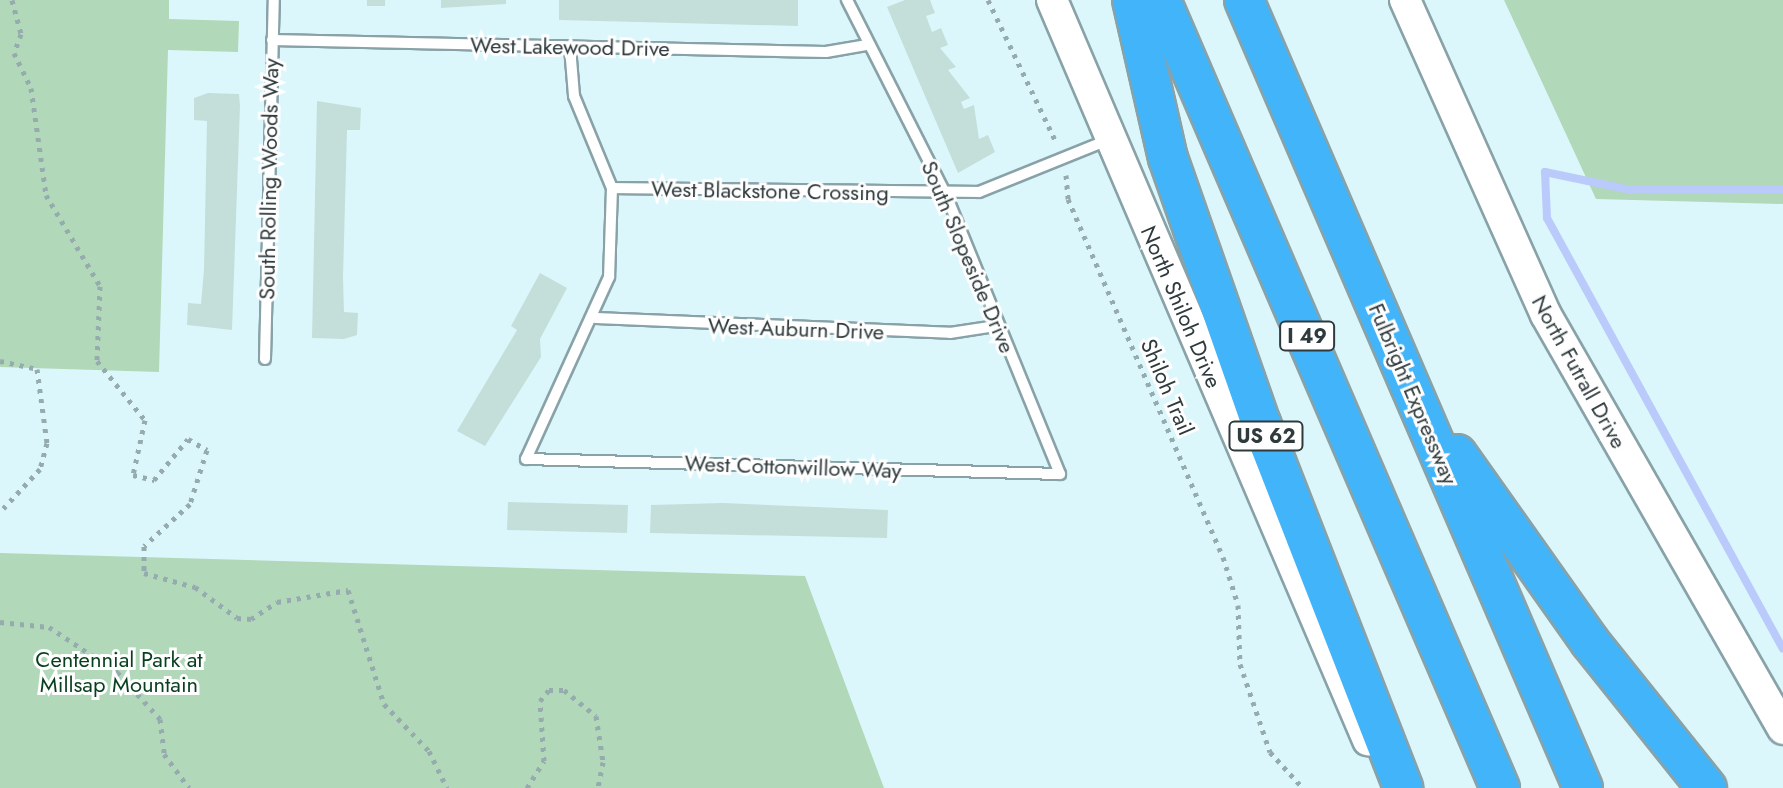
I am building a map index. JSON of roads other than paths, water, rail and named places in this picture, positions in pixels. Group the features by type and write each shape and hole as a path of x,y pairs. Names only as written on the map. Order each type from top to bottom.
{"highway":[{"name":"US 62","path":"1132,0 1168,158 1261,423 1403,788"},
{"name":"I 49","path":"1161,0 1500,788"},
{"name":"Fulbright Expressway","path":"1244,0 1583,788"},
{"path":"1412,391 1590,642 1707,788"}],"main road":[{"name":"North Shiloh Drive","path":"1052,0 1336,674 1392,788"},
{"name":"North Futrall Drive","path":"1405,0 1546,315 1783,729"}],"lane":[{"name":"South Rolling Woods Way","path":"265,359 274,0"},
{"name":"South Slopeside Drive","path":"847,0 867,45 946,195 996,326 1060,474"},
{"name":"West Lakewood Drive","path":"272,40 826,52 867,45"},
{"path":"570,47 574,96 612,188 609,277 596,318"},
{"name":"West Blackstone Crossing","path":"612,188 946,195 979,192 1110,139"},
{"name":"West Auburn Drive","path":"596,318 950,333 996,326"},
{"name":"West Cottonwillow Way","path":"596,318 526,459 1060,474"}],"waterway":[{"path":"1783,190 1631,190 1545,172 1547,218 1783,649"}],"park label":[{"name":"Centennial Park at Millsap Mountain","path":"119,672"}]}
